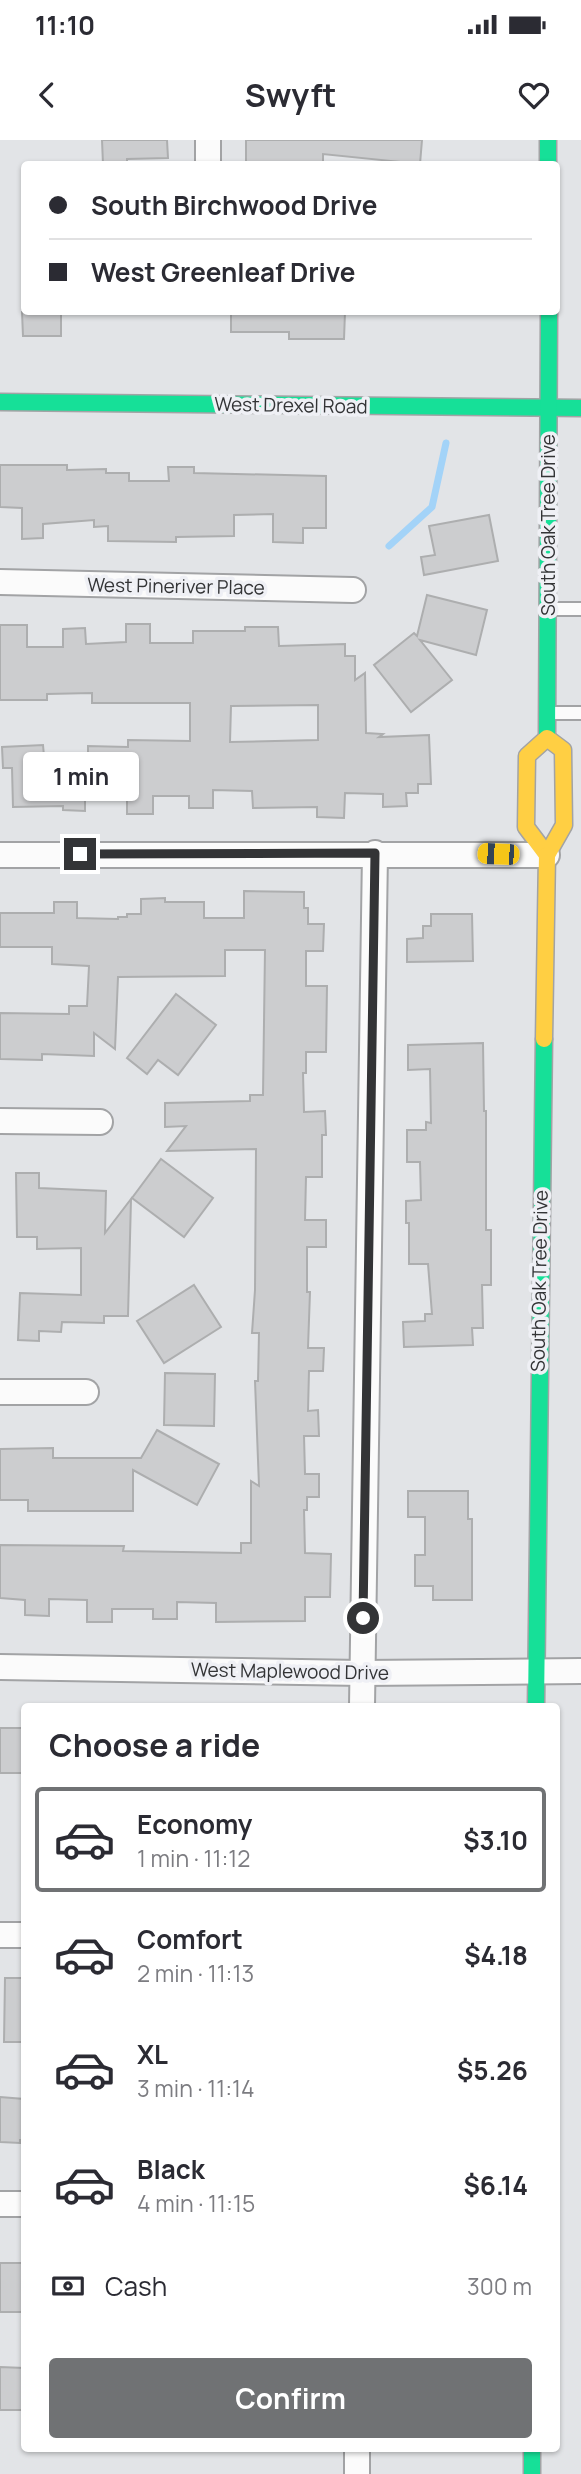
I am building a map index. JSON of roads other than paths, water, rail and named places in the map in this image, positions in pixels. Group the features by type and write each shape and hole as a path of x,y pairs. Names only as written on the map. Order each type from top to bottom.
{"street":[{"path":"208,140 208,161"},
{"path":"548,140 548,161"},
{"name":"South Oak Tree Drive","path":"536,1703 539,1281 547,855 564,825 563,750 547,738 549,315"},
{"name":"West Drexel Road","path":"0,402 581,408"},
{"name":"West Pineriver Place","path":"0,582 353,590"},
{"path":"547,738 527,756 526,827 547,855"},
{"path":"362,1703 375,853"},
{"path":"0,855 547,855"},
{"path":"0,1121 100,1122"},
{"path":"0,1392 86,1392"},
{"name":"West Maplewood Drive","path":"0,1667 362,1673 581,1671"},
{"path":"0,1935 21,1935"},
{"path":"0,2204 21,2204"},
{"path":"357,2452 357,2474"},
{"path":"532,2452 532,2474"}],"lane":[{"path":"548,609 581,609"},
{"path":"547,713 581,713"}],"waterway":[{"path":"389,546 432,507 446,443"}]}
